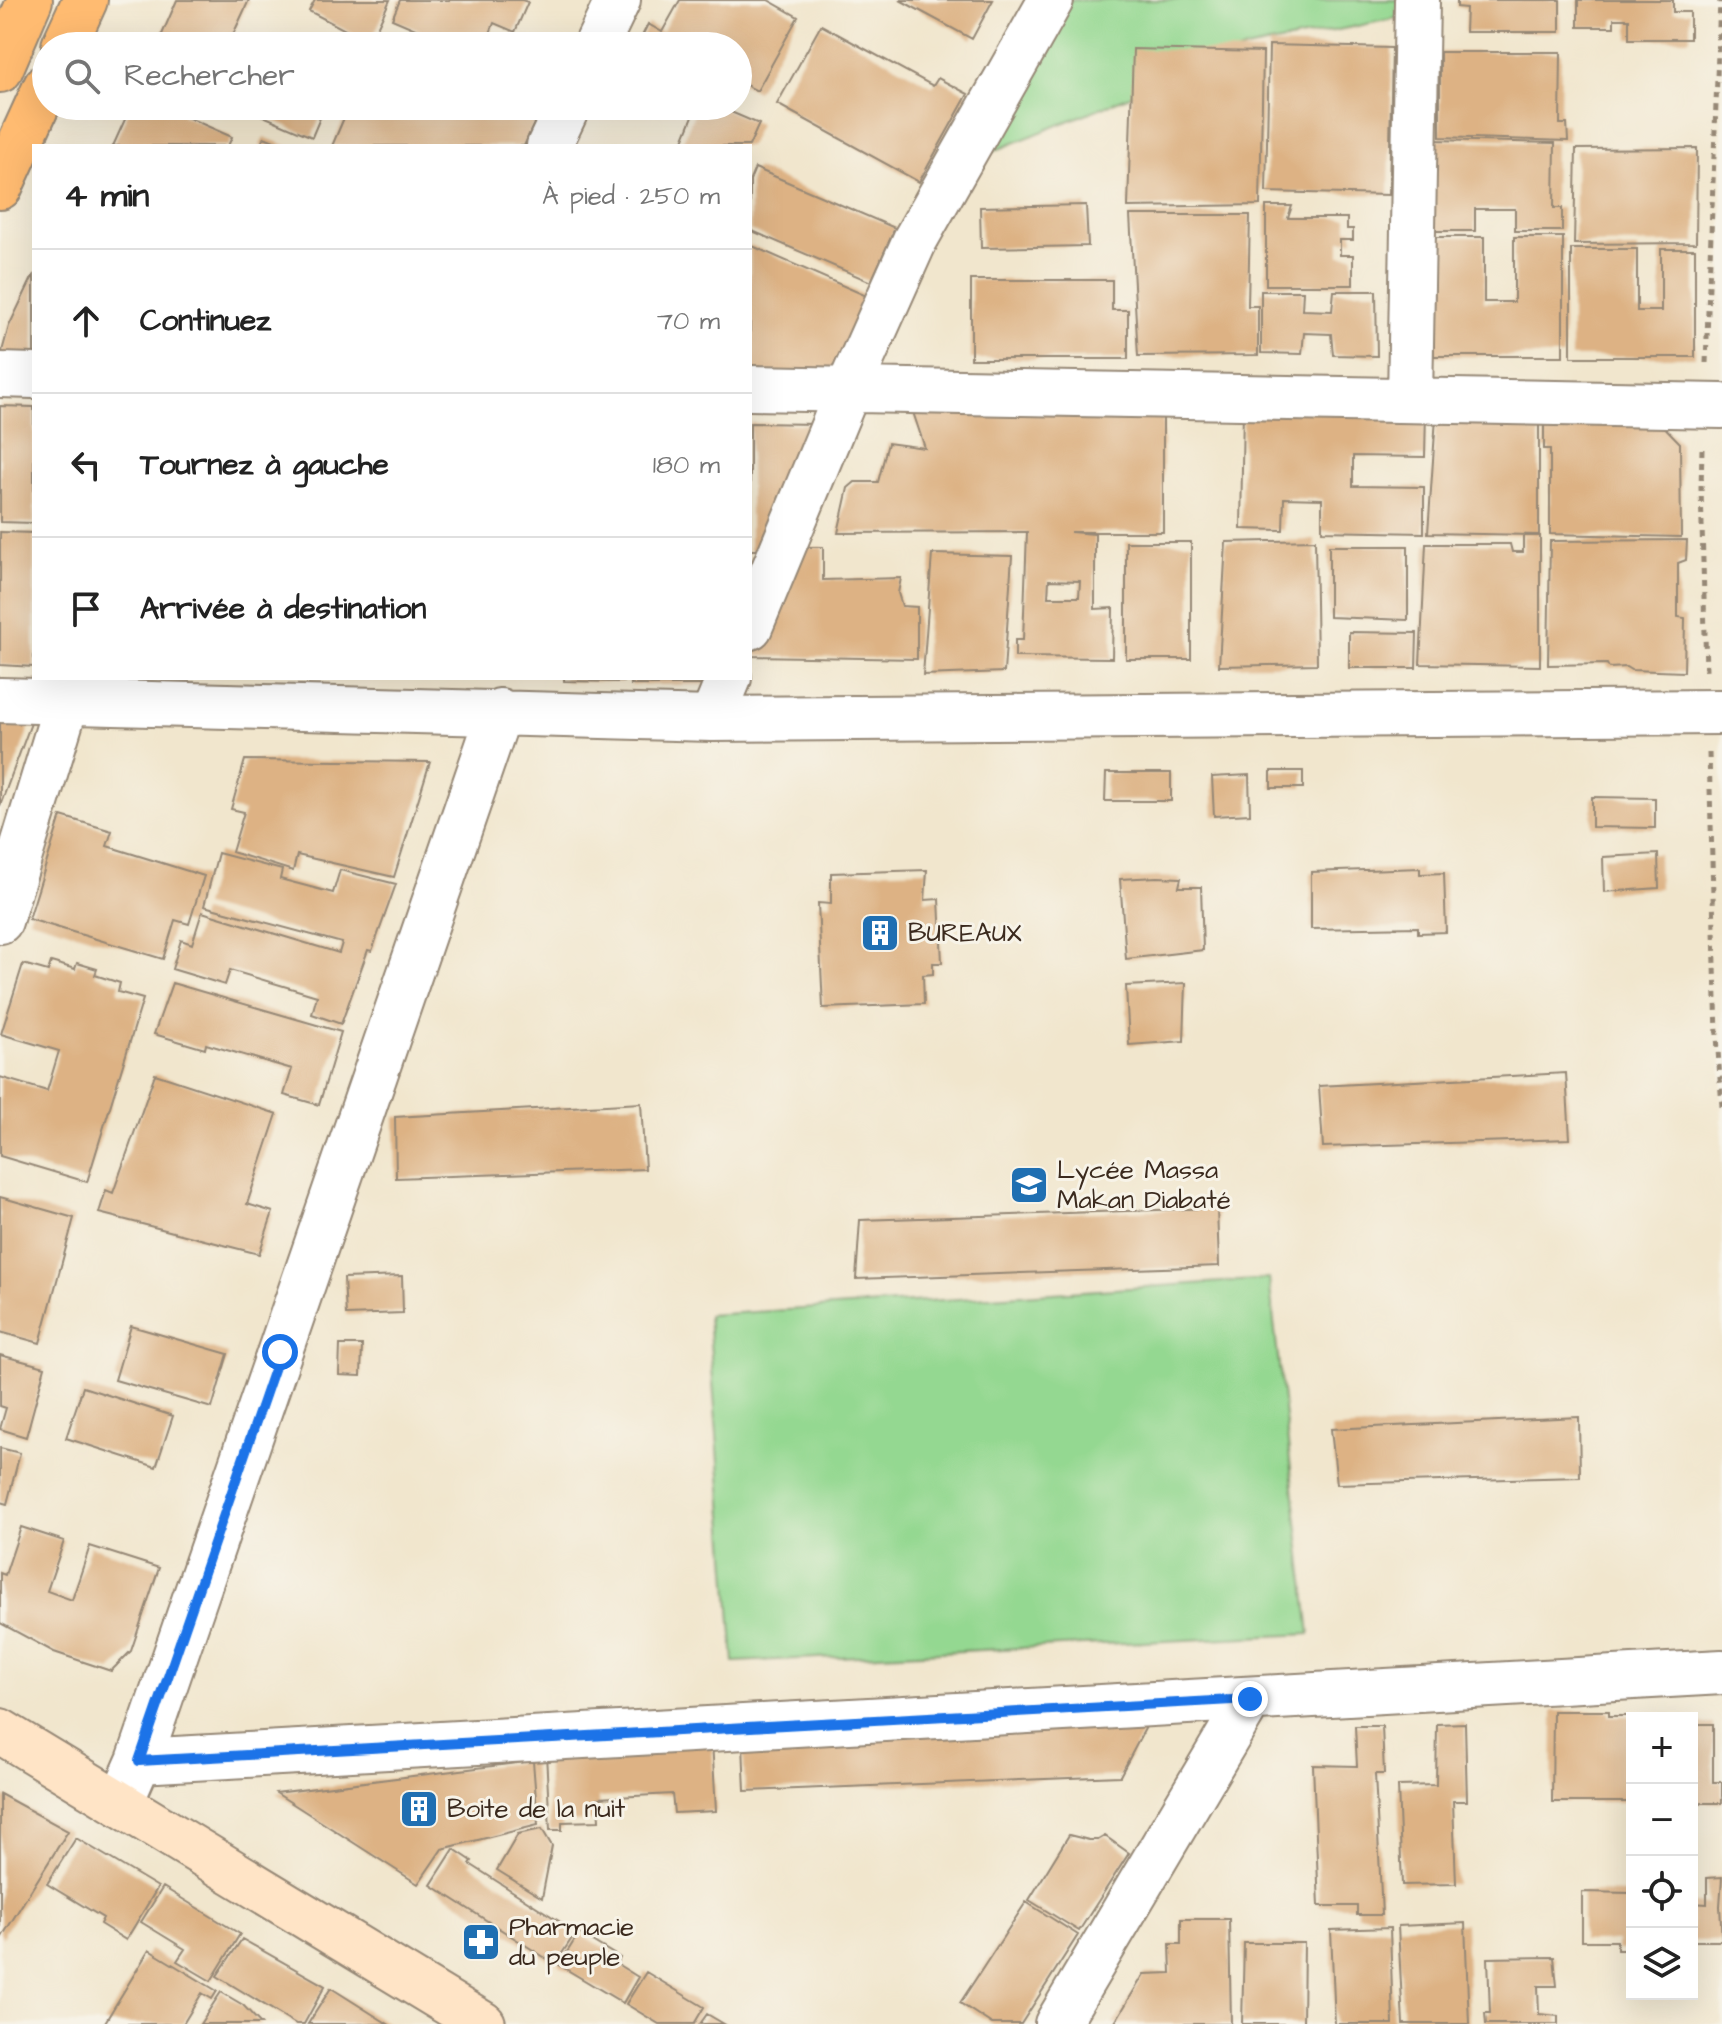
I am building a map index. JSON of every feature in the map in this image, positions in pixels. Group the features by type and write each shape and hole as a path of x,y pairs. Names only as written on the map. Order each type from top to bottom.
{"main road":[{"path":"0,70 30,0"},
{"path":"70,32 85,0"},
{"path":"0,187 32,117"}],"street":[{"path":"603,32 618,0"},
{"path":"752,622 848,390 915,240 1051,0"},
{"path":"1410,400 1417,0"},
{"path":"550,144 561,120"},
{"path":"0,375 32,376"},
{"path":"752,388 1710,408"},
{"path":"712,719 728,680"},
{"path":"0,700 712,719 1712,709"},
{"path":"0,921 67,701"},
{"path":"120,1804 139,1761 500,711"},
{"path":"139,1761 1722,1672"},
{"path":"1057,2024 1250,1699"},
{"path":"0,1731 483,2024"}],"path":[{"path":"1720,0 1710,408 1701,488 1712,709 1717,1036 1722,1107"}],"green space":[{"path":"1051,0 1417,0 1416,14 1246,49 957,166"},
{"path":"1269,1279 1310,1634 734,1662 708,1315"}],"building":[{"path":"177,0 249,0 234,32 163,32"},
{"path":"315,0 390,0 375,32 349,32 309,11"},
{"path":"400,0 528,2 515,32 494,23 490,32 422,32 392,19"},
{"path":"680,0 768,0 798,17 757,91 752,88 752,32 662,32"},
{"path":"900,0 993,0 972,39"},
{"path":"1457,0 1560,0 1560,32 1465,32 1466,8 1457,7"},
{"path":"1578,0 1673,0 1673,12 1690,12 1690,39 1629,39 1629,19 1614,19 1614,27 1578,27"},
{"path":"648,24 662,32 644,32"},
{"path":"821,25 933,86 938,78 968,94 919,182 777,104"},
{"path":"1269,45 1392,48 1389,195 1266,192"},
{"path":"1133,49 1263,52 1260,205 1128,207"},
{"path":"1440,52 1561,52 1560,124 1567,124 1568,141 1440,137"},
{"path":"125,120 193,120 232,137 229,144 114,144"},
{"path":"273,120 319,120 312,137"},
{"path":"343,120 536,120 525,144 333,144"},
{"path":"691,120 750,120 759,124 750,144 682,144"},
{"path":"264,137 282,144 261,144"},
{"path":"1434,140 1555,143 1554,208 1562,208 1562,231 1515,231 1515,209 1475,209 1475,231 1430,231"},
{"path":"1697,148 1696,243 1574,244 1576,149"},
{"path":"755,168 895,228 871,282 752,231 752,175"},
{"path":"1086,205 1088,246 981,248 980,207"},
{"path":"1266,206 1292,206 1288,218 1347,218 1347,229 1353,229 1353,240 1340,240 1340,255 1353,255 1353,285 1266,285"},
{"path":"1130,215 1250,215 1248,306 1258,306 1258,355 1138,356"},
{"path":"1434,237 1484,237 1484,302 1514,302 1514,237 1563,237 1563,356 1434,356"},
{"path":"752,246 869,297 844,374 752,372"},
{"path":"1571,249 1637,249 1637,311 1661,311 1661,249 1695,249 1695,357 1571,357"},
{"path":"32,278 32,357 1,355 9,326"},
{"path":"971,280 1112,280 1112,310 1128,310 1128,359 971,359"},
{"path":"1261,291 1303,291 1302,310 1332,311 1334,291 1376,291 1377,356 1333,355 1331,334 1304,333 1302,354 1261,353"},
{"path":"0,406 32,407 32,523 0,522"},
{"path":"1243,407 1426,409 1425,457 1353,456 1353,486 1424,487 1424,533 1322,531 1322,499 1284,498 1283,530 1241,529"},
{"path":"1544,407 1649,411 1680,443 1681,537 1550,534 1550,449 1544,449"},
{"path":"1163,410 1163,532 1070,532 1095,534 1095,609 1113,608 1112,658 1015,657 1015,640 1023,640 1027,532 838,533 848,488 855,482 878,482 888,443 925,448 914,415","holes":["1049,580 1080,581 1079,597 1048,597"]},
{"path":"1436,417 1539,419 1539,535 1428,533"},
{"path":"752,423 817,424 759,550 752,550"},
{"path":"0,532 32,533 32,667 0,665"},
{"path":"1523,536 1540,536 1540,666 1420,664 1426,544 1510,544 1512,552 1523,552"},
{"path":"1315,540 1317,664 1219,666 1226,542"},
{"path":"1687,540 1686,560 1678,563 1678,617 1685,618 1684,672 1609,668 1607,664 1548,665 1550,541"},
{"path":"1126,542 1191,542 1191,659 1126,659"},
{"path":"1329,546 1408,546 1408,620 1329,617"},
{"path":"792,547 823,547 823,580 901,578 898,593 902,606 917,607 917,659 752,656 752,644"},
{"path":"932,554 1012,556 1004,672 923,675"},
{"path":"1349,632 1417,633 1416,668 1349,668"},
{"path":"623,680 623,682 564,681"},
{"path":"631,680 709,680 707,685 631,685"},
{"path":"0,718 31,723 0,806"},
{"path":"245,760 430,762 394,877 297,855 293,871 232,852 244,812 231,809"},
{"path":"1271,771 1303,771 1303,788 1271,788"},
{"path":"1106,773 1171,773 1171,801 1105,801"},
{"path":"1249,775 1250,814 1214,816 1212,777"},
{"path":"1592,797 1655,798 1655,828 1592,827"},
{"path":"61,816 112,831 107,846 204,876 189,924 175,920 163,959 29,919"},
{"path":"218,853 282,870 280,879 333,893 340,870 396,884 341,1024 312,1014 317,996 230,970 225,985 172,969 181,940 192,944 202,912 339,953 342,943 204,906"},
{"path":"1658,854 1659,888 1604,892 1603,857"},
{"path":"1420,868 1420,874 1444,873 1446,932 1418,933 1418,927 1311,929 1311,872"},
{"name":"BUREAUX","path":"927,870 925,900 939,899 942,963 933,963 933,974 923,975 924,1004 823,1008 818,903 831,904 831,873"},
{"path":"1181,878 1179,887 1201,887 1203,950 1126,959 1120,879"},
{"path":"51,962 75,969 77,963 97,969 95,975 120,983 118,992 143,999 87,1182 0,1156 0,1077 47,1091 59,1051 1,1034 23,964 48,971"},
{"path":"172,983 341,1032 319,1105 284,1095 292,1069 206,1044 205,1049 154,1034"},
{"path":"1186,983 1184,1041 1129,1045 1126,986"},
{"path":"1566,1073 1570,1139 1323,1147 1319,1086"},
{"path":"155,1074 277,1114 247,1204 273,1212 259,1254 99,1213 106,1190 113,1193"},
{"path":"641,1103 645,1169 396,1178 395,1117"},
{"path":"0,1197 74,1218 40,1343 0,1332"},
{"path":"1217,1208 1219,1266 856,1279 860,1220"},
{"path":"402,1276 403,1313 346,1315 344,1278"},
{"path":"131,1326 228,1354 212,1408 115,1380"},
{"path":"340,1345 362,1345 361,1376 339,1375"},
{"path":"0,1355 45,1367 26,1437 0,1429 6,1408 0,1406"},
{"path":"83,1387 173,1416 156,1467 66,1438"},
{"path":"1579,1417 1580,1477 1337,1484 1331,1429"},
{"path":"0,1448 20,1453 7,1504 0,1502"},
{"path":"21,1527 64,1541 47,1591 72,1600 90,1546 159,1568 131,1651 111,1671 54,1652 0,1623 0,1573 5,1575"},
{"path":"1553,1711 1609,1711 1609,1716 1626,1716 1626,1802 1552,1802"},
{"path":"1149,1721 1120,1776 745,1791 743,1745"},
{"path":"1465,1723 1467,1801 1453,1801 1456,1884 1402,1885 1398,1786 1436,1785 1437,1724"},
{"path":"1698,1724 1713,1724 1713,1782 1722,1782 1722,1803 1698,1803"},
{"path":"1355,1726 1382,1726 1384,1774 1375,1774 1382,1915 1357,1915 1357,1906 1319,1906 1313,1765 1357,1766"},
{"path":"712,1741 716,1811 674,1813 672,1794 598,1798 599,1821 562,1822 562,1830 550,1830 546,1754"},
{"name":"Boite de la nuit","path":"533,1761 538,1825 442,1849 418,1884 276,1793"},
{"path":"0,1794 68,1831 0,1940"},
{"path":"542,1829 552,1846 542,1898 497,1870 518,1834"},
{"path":"1069,1835 1089,1840 1105,1836 1129,1853 1079,1931 1029,1900"},
{"path":"76,1838 158,1887 126,1940 100,1924 103,1918 47,1884"},
{"path":"454,1849 472,1861 470,1864 576,1932 555,1964 431,1885"},
{"path":"1722,1877 1722,1941 1698,1941 1698,1903 1707,1904 1707,1878"},
{"path":"163,1887 240,1934 211,1981 177,1961 185,1949 141,1922"},
{"path":"1582,1892 1626,1893 1626,1950 1617,1950 1617,1941 1582,1941"},
{"path":"1026,1902 1078,1935 1021,2024 992,2024 960,2003"},
{"path":"1181,1919 1229,1919 1231,2024 1114,2024 1144,1974 1171,1973 1170,1944 1181,1944"},
{"path":"1465,1923 1469,2024 1403,2024 1398,1926"},
{"path":"1390,1928 1393,2024 1335,2024 1331,1930"},
{"path":"579,1933 620,1958 617,1964 638,1977 623,2003 559,1965"},
{"path":"242,1939 325,1986 304,2024 296,2024 217,1976"},
{"path":"1244,1943 1304,1943 1303,2024 1242,2024"},
{"path":"149,1950 217,1991 212,1999 202,1993 183,2024 104,2024"},
{"path":"1554,1957 1557,1986 1538,1986 1539,2014 1558,2016 1558,2024 1486,2024 1485,2013 1490,2013 1488,1958"},
{"path":"646,1972 704,2007 694,2024 659,2024 626,2004"},
{"path":"331,1988 388,2024 308,2024"},
{"path":"221,1992 243,2005 261,2024 200,2024"},
{"path":"707,2014 724,2024 700,2024"}],"place":[{"name":"BUREAUX","path":"880,933"},
{"name":"Lycée Massa Makan Diabaté","path":"1029,1185"},
{"name":"Boite de la nuit","path":"419,1809"},
{"name":"Pharmacie du peuple","path":"481,1942"}],"route":[{"path":"280,1352 139,1761 1250,1699"}]}
